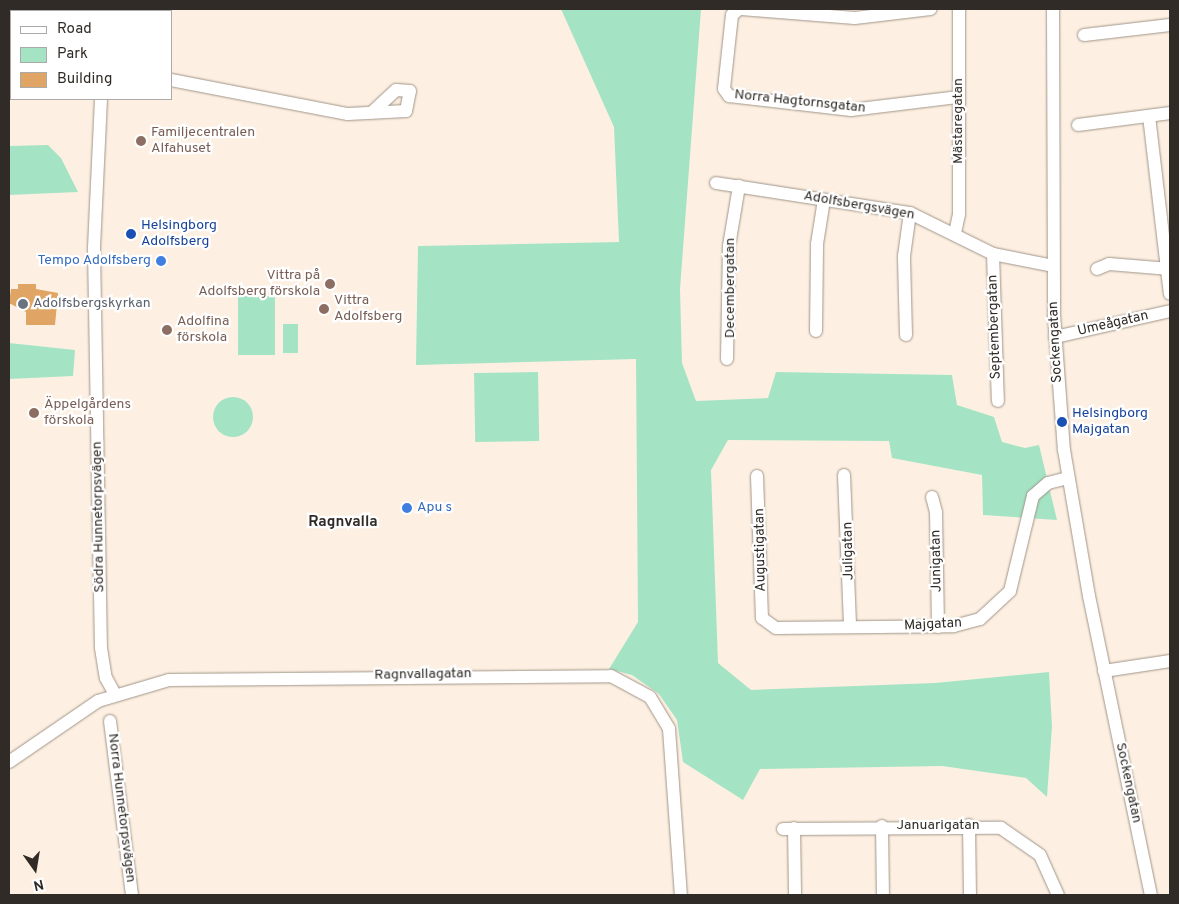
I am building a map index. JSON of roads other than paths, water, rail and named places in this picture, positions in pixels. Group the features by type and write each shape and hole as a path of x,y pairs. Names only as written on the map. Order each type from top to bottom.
{"street":[{"path":"738,9 855,18 906,10 930,9"},
{"name":"Norra Hagtornsgatan","path":"738,9 724,89 729,96 851,110 959,98"},
{"name":"Mästaregatan","path":"955,233 959,98 959,9"},
{"name":"Sockengatan","path":"1053,9 1053,266 1055,337 1068,478 1104,671 1151,895"},
{"path":"1084,36 1170,25"},
{"path":"172,80 222,86 323,111 372,112"},
{"name":"Södra Hunnetorpsvägen","path":"101,100 94,250 101,648 104,670 115,694"},
{"path":"1078,125 1170,113"},
{"path":"1149,116 1170,294"},
{"name":"Adolfsbergsvägen","path":"716,183 910,213 955,233 993,254 1053,266"},
{"name":"Decembergatan","path":"728,359 729,246 739,186"},
{"path":"816,331 817,244 824,200"},
{"path":"906,335 904,256 910,213"},
{"name":"Septembergatan","path":"993,254 998,401"},
{"path":"1097,269 1109,264 1168,268"},
{"name":"Umeågatan","path":"1055,337 1170,311"},
{"name":"Juligatan","path":"844,475 850,627"},
{"name":"Augustigatan","path":"757,476 765,624"},
{"name":"Majgatan","path":"765,624 776,628 938,626 973,622 1002,602 1016,573 1033,496 1048,484 1068,478"},
{"name":"Junigatan","path":"932,497 936,512 938,626"},
{"path":"1104,671 1170,661"},
{"name":"Ragnvallagatan","path":"9,762 79,712 115,694 184,678 560,673 620,678 650,697 669,729 681,895"},
{"name":"Norra Hunnetorpsvägen","path":"110,721 132,895"},
{"path":"969,825 970,895"},
{"name":"Januarigatan","path":"796,895 788,828 969,825 1001,828 1030,846 1049,868 1058,895"},
{"path":"882,826 883,895"}],"place":[{"name":"Familjecentralen Alfahuset","path":"141,141"},
{"name":"Helsingborg Adolfsberg","path":"131,234"},
{"name":"Tempo Adolfsberg","path":"161,261"},
{"name":"Vittra på Adolfsberg förskola","path":"330,284"},
{"name":"Adolfsbergskyrkan","path":"23,304"},
{"name":"Vittra Adolfsberg","path":"324,309"},
{"name":"Adolfina förskola","path":"167,330"},
{"name":"Äppelgårdens förskola","path":"34,413"},
{"name":"Helsingborg Majgatan","path":"1062,422"},
{"name":"Apu s","path":"407,508"}],"district":[{"name":"Ragnvalla","path":"343,523"}]}
